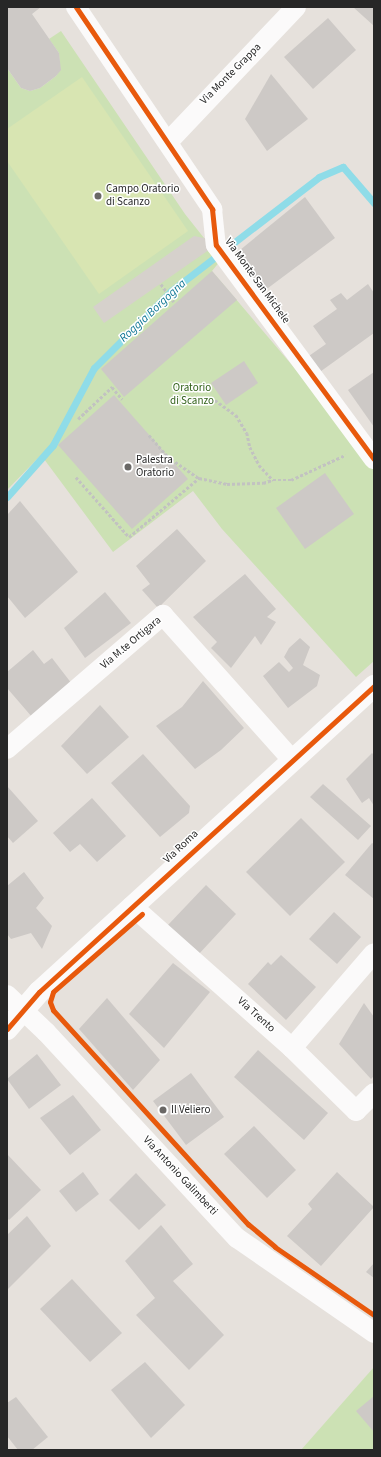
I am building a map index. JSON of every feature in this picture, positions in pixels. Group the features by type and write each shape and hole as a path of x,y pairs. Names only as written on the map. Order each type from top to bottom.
{"street":[{"name":"Via Monte San Michele","path":"76,7 212,209 221,250 374,459"},
{"name":"Via Monte Grappa","path":"168,142 296,7"},
{"name":"Via M.te Ortigara","path":"7,749 163,615 292,760"},
{"name":"Via Roma","path":"7,1028 12,1006 132,906 373,688"},
{"name":"Via Trento","path":"132,906 292,1048 356,1111 374,1093"},
{"path":"292,1048 374,953"},
{"name":"Via Antonio Galimberti","path":"12,1006 46,1032 237,1238 374,1333"}],"path":[{"path":"161,284 174,302"},
{"path":"78,419 112,387 122,399"},
{"path":"215,400 236,415 247,433 250,447 260,466 273,480"},
{"path":"149,434 167,456 198,478 227,484 263,483 273,480 291,480 344,455"},
{"path":"76,477 129,537 198,478"}],"green space":[{"name":"Oratorio di Scanzo","path":"61,31 185,214 204,238 225,255 212,271 348,431 374,466 374,661 356,677 222,529 193,491 113,552 41,455 7,490 7,68 21,88 30,91 40,88 56,76 60,70 59,53 49,39"},
{"name":"Campo Oratorio di Scanzo","path":"82,77 188,231 99,294 7,161 7,129"},
{"path":"374,1367 374,1450 301,1450"}],"shaded area":[{"path":"194,236 204,238 216,245 104,323 93,307"}],"building":[{"path":"7,7 41,7 32,14 59,53 61,70 56,76 40,88 30,91 21,88 7,68"},
{"path":"353,7 374,7 374,26"},
{"path":"328,18 356,50 313,89 284,57"},
{"path":"271,74 308,119 267,151 245,119"},
{"path":"305,197 335,238 256,297 229,259"},
{"path":"212,271 237,300 124,397 101,369"},
{"path":"368,284 374,293 374,333 317,374 306,358 326,344 313,326 337,309 330,300 341,293 347,300"},
{"path":"244,361 258,383 226,405 211,383"},
{"path":"374,372 374,427 348,390"},
{"name":"Palestra Oratorio","path":"114,395 188,479 132,529 58,445"},
{"path":"325,473 354,514 305,549 276,508"},
{"path":"20,501 78,572 25,618 7,596 7,515"},
{"path":"177,529 206,561 158,608 142,590 150,584 136,566"},
{"path":"245,574 276,609 267,617 276,622 261,645 255,636 231,668 211,648 217,642 193,617"},
{"path":"105,592 131,623 85,658 64,628"},
{"path":"300,638 310,647 303,665 320,675 317,686 288,708 263,676 279,662 289,672 293,668 284,657 289,648"},
{"path":"33,650 44,664 52,658 72,684 32,717 7,688 7,672"},
{"path":"203,681 244,728 221,750 195,769 156,726 182,707"},
{"path":"100,705 129,737 87,774 61,746"},
{"path":"372,753 374,755 374,806 369,798 362,803 346,779"},
{"path":"143,754 190,806 189,813 160,837 111,783"},
{"path":"323,784 371,826 358,840 310,797"},
{"path":"7,786 38,821 13,843 7,836"},
{"path":"92,798 126,836 97,862 80,844 70,852 53,833"},
{"path":"301,818 345,862 290,916 246,872"},
{"path":"372,843 374,844 374,899 345,875"},
{"path":"24,872 44,898 36,908 52,926 42,949 31,933 11,939 7,934 7,886"},
{"path":"206,885 236,914 198,955 167,926"},
{"path":"334,912 361,937 337,964 309,939"},
{"path":"281,955 316,987 286,1020 248,984 268,962 271,965"},
{"path":"173,963 210,992 164,1048 129,1014"},
{"path":"107,998 160,1060 133,1090 79,1029"},
{"path":"364,1003 374,1017 374,1076 371,1079 339,1044"},
{"path":"258,1050 328,1113 304,1140 234,1077"},
{"path":"37,1054 61,1085 29,1109 7,1079"},
{"path":"191,1073 224,1117 186,1145 153,1101"},
{"path":"73,1095 101,1130 70,1155 40,1118"},
{"path":"254,1126 296,1170 267,1198 224,1154"},
{"path":"7,1154 41,1190 9,1220 7,1218"},
{"path":"83,1172 99,1194 76,1212 59,1191"},
{"path":"337,1172 374,1207 321,1266 287,1236 312,1209 308,1204"},
{"path":"136,1173 166,1205 139,1230 109,1200"},
{"path":"27,1216 51,1246 8,1289 7,1235"},
{"path":"161,1225 193,1264 173,1281 224,1335 189,1370 136,1315 155,1298 125,1261"},
{"path":"374,1263 374,1278 366,1272"},
{"path":"72,1279 122,1333 90,1362 40,1309"},
{"path":"145,1362 185,1405 151,1438 111,1390"},
{"path":"374,1396 374,1432 356,1411"},
{"path":"16,1397 48,1437 32,1450 18,1450 7,1436 7,1403"}],"waterway":[{"name":"Roggia Borgogna","path":"7,497 53,445 94,368 171,291 319,177 343,167 374,203"}],"cycle path":[{"path":"76,7 212,209 216,245 374,459"},
{"path":"7,1029 39,992 374,686"},
{"path":"142,914 53,992 50,1002 53,1010 248,1224 275,1247 374,1315"}],"place":[{"name":"Campo Oratorio di Scanzo","path":"98,196"},
{"name":"Palestra Oratorio","path":"128,467"},
{"name":"Il Veliero","path":"163,1110"}]}
